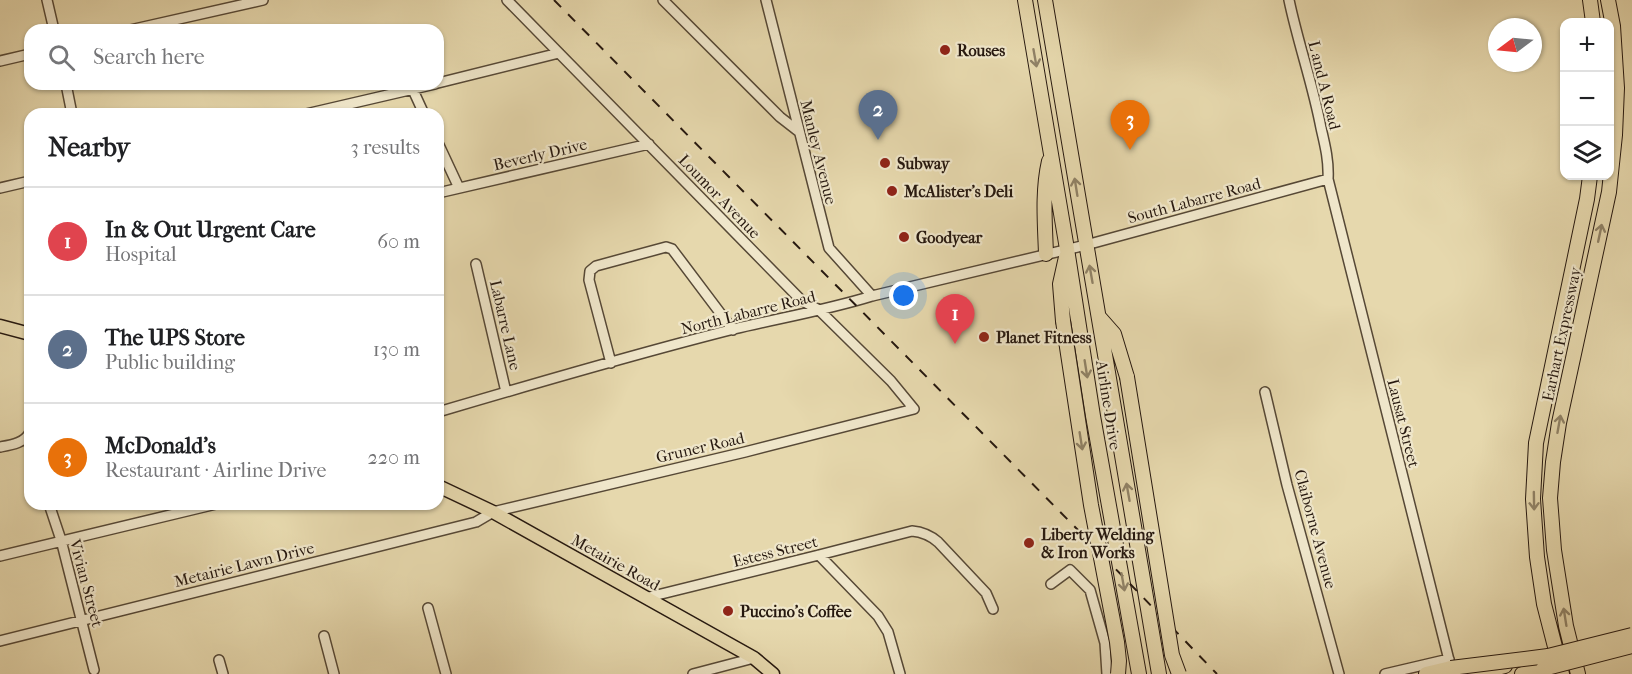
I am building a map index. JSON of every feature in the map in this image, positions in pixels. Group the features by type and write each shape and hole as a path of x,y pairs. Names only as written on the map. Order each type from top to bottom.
{"highway":[{"name":"Airline Drive","path":"1025,0 1068,249 1095,428 1139,674"},
{"path":"1039,0 1053,49"},
{"name":"Airline Drive","path":"1045,0 1159,674"},
{"path":"1590,0 1592,18"},
{"name":"Earhart Expressway","path":"1578,674 1566,626 1554,550 1550,498 1559,423 1609,192 1617,88 1608,0"},
{"path":"1046,254 1044,206 1051,154"},
{"name":"Earhart Expressway","path":"1562,674 1544,604 1536,557 1533,499 1536,443 1589,180"},
{"path":"1068,249 1060,284 1063,321 1091,505 1117,642 1118,674"},
{"path":"1098,316 1114,334 1127,377 1172,654 1179,674"},
{"path":"1522,674 1546,662 1632,635"},
{"path":"1473,674 1632,646"},
{"path":"1426,674 1450,668 1546,662"},
{"path":"1530,674 1546,662"}],"main road":[{"path":"0,326 24,332"},
{"name":"Metairie Road","path":"444,489 493,512 754,658 773,674"}],"street":[{"path":"47,0 53,24"},
{"path":"151,24 223,4 263,0"},
{"name":"Loumor Avenue","path":"507,0 801,300 819,310 891,381 914,409"},
{"path":"663,0 780,117 798,131"},
{"name":"Manley Avenue","path":"766,0 828,248 872,296"},
{"name":"L and A Road","path":"1289,0 1294,27 1317,106 1328,166 1328,179"},
{"path":"444,82 559,52"},
{"path":"0,61 24,55"},
{"path":"67,90 71,108"},
{"path":"333,108 413,90 421,108"},
{"name":"Beverly Drive","path":"444,192 648,144"},
{"path":"444,156 459,188"},
{"name":"South Labarre Road","path":"1068,249 1328,179"},
{"name":"Lausat Street","path":"1328,179 1452,674"},
{"path":"0,188 24,182"},
{"path":"611,363 589,280 590,271 596,266 646,252 666,247 672,249 733,330"},
{"name":"North Labarre Road","path":"444,410 733,330 1068,249"},
{"name":"Labarre Lane","path":"476,264 506,392"},
{"name":"Claiborne Avenue","path":"1265,392 1287,485 1339,674"},
{"name":"Gruner Road","path":"493,512 914,409"},
{"path":"0,447 24,440"},
{"name":"Vivian Street","path":"51,510 61,540 94,670"},
{"path":"0,556 190,510"},
{"name":"Metairie Lawn Drive","path":"0,641 476,522 493,512"},
{"name":"Estess Street","path":"645,598 912,531 930,535 938,542 986,593 993,609"},
{"path":"819,555 878,616 888,632 900,674"},
{"path":"1051,584 1070,570 1090,590 1105,643 1107,674"},
{"path":"428,608 446,674"},
{"path":"324,636 334,674"},
{"path":"693,674 754,658"},
{"path":"1385,674 1449,659"},
{"path":"219,660 223,674"}],"railway":[{"path":"554,0 1079,531 1217,674"}],"place":[{"name":"Rouses","path":"945,50"},
{"name":"The UPS Store","path":"878,140"},
{"name":"McDonald's","path":"1130,150"},
{"name":"Subway","path":"885,163"},
{"name":"McAlister's Deli","path":"892,191"},
{"name":"Goodyear","path":"904,237"},
{"name":"Planet Fitness","path":"984,337"},
{"name":"In & Out Urgent Care","path":"955,344"},
{"name":"Liberty Welding & Iron Works","path":"1029,543"},
{"name":"Puccino's Coffee","path":"728,611"}]}
